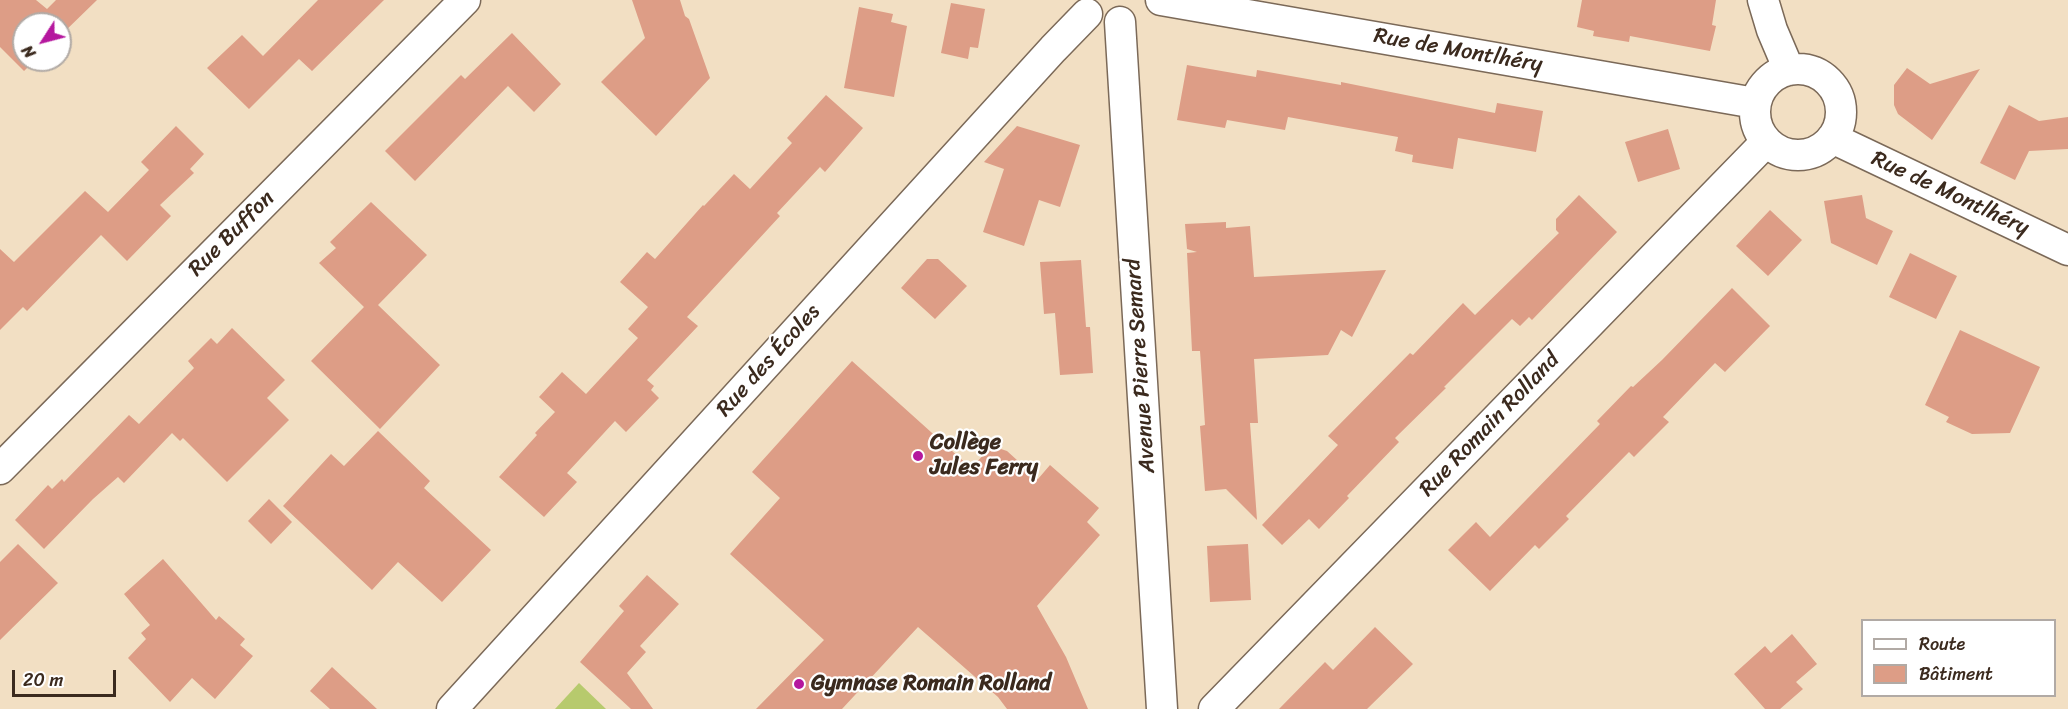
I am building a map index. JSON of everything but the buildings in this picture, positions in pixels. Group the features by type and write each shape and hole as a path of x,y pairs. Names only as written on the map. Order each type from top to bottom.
{"street":[{"name":"Rue Buffon","path":"0,469 465,0"},
{"path":"1082,7 1097,21 1120,22 1132,18 1141,9 1145,0"},
{"name":"Rue de Montlhéry","path":"1161,0 1755,103"},
{"path":"1763,0 1772,30 1789,70"},
{"name":"Rue des Écoles","path":"452,709 1053,49 1082,7"},
{"name":"Avenue Pierre Semard","path":"1120,22 1162,709"},
{"path":"1807,69 1823,76 1835,89 1840,105 1840,122 1832,138 1822,148 1808,154 1792,155 1766,142 1755,116 1755,103 1762,88 1774,76 1789,70 1807,69"},
{"name":"Rue de Montlhéry","path":"1832,138 2068,250"},
{"name":"Rue Romain Rolland","path":"1214,709 1766,142"}],"green space":[{"path":"579,683 606,709 555,709"}],"place":[{"name":"Collège Jules Ferry","path":"918,456"},
{"name":"Gymnase Romain Rolland","path":"799,684"}]}
